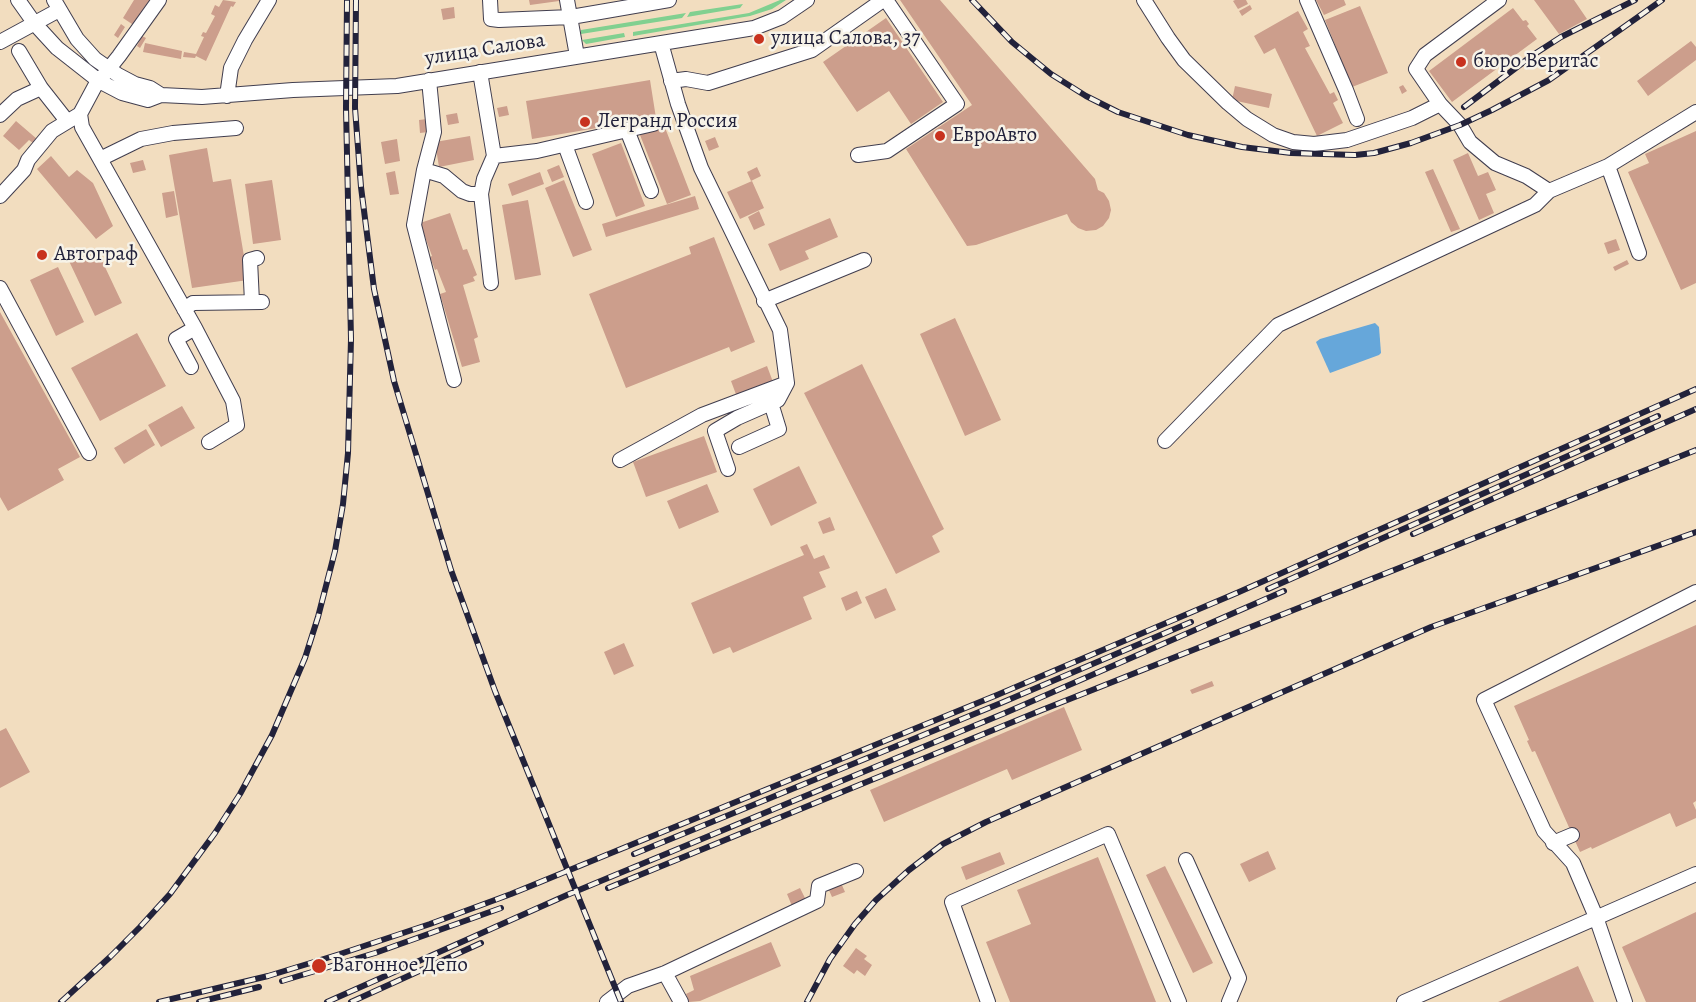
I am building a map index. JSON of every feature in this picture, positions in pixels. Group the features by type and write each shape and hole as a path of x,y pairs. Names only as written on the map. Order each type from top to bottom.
{"street":[{"name":"улица Салова","path":"18,0 35,24 68,58 99,81 122,93 148,100 161,95 227,96 293,90 396,86 762,26 782,17 807,0"},
{"path":"159,0 99,81 80,114 82,127 99,159 195,328 233,401 237,425 209,442"},
{"path":"227,96 231,68 244,40 270,0"},
{"path":"490,0 491,19 571,17 669,0"},
{"path":"567,0 577,57"},
{"path":"671,81 686,79 708,83 812,50 884,0 957,104 887,151 858,155"},
{"path":"1144,0 1184,60 1228,103 1273,135 1293,142 1314,144 1347,140 1412,118 1440,104"},
{"path":"1307,0 1357,118"},
{"path":"1499,0 1425,55 1416,69 1440,104 1481,153 1495,163 1526,176 1550,191"},
{"name":"улица Салова","path":"57,5 77,39 95,59 127,80 150,88 161,95"},
{"path":"0,42 35,24 57,5"},
{"path":"661,43 671,81 701,168 780,330 787,383 778,400 715,430 728,469"},
{"path":"19,51 65,123"},
{"path":"480,72 494,156 484,178 482,194 490,283"},
{"path":"429,80 434,132 414,225 454,380"},
{"path":"0,115 17,99 41,88"},
{"path":"1166,441 1278,325 1535,205 1550,191 1608,166 1696,112"},
{"path":"0,196 24,170 34,167 65,123 80,114"},
{"path":"494,156 537,151 653,124"},
{"path":"99,159 141,139 173,133 236,128"},
{"path":"627,130 651,191"},
{"path":"565,145 586,202"},
{"path":"1608,166 1639,253"},
{"path":"424,170 444,176 462,191 482,194"},
{"path":"184,309 193,303 257,302 250,260 257,258"},
{"path":"764,301 864,260"},
{"path":"0,288 89,453"},
{"path":"191,367 176,339 195,328"},
{"path":"620,460 702,415 787,383"},
{"path":"739,447 779,429 771,403"},
{"path":"1625,1002 1596,917 1573,863 1544,831 1484,700 1696,592"},
{"path":"988,1002 951,902 1108,834 1179,1002"},
{"path":"1553,843 1572,835"},
{"path":"1186,860 1239,978 1229,1002"},
{"path":"607,1002 628,987 665,973 817,901 819,886 856,871"},
{"path":"1404,1002 1696,874"},
{"path":"665,973 681,1002"}],"green space":[{"path":"780,0 786,0 772,9 750,16 633,36 633,32 749,13"},
{"path":"743,4 740,8 687,17 690,12"},
{"path":"686,13 682,18 581,34 581,30"},
{"path":"624,33 625,37 586,44 582,40"}],"water":[{"path":"1375,323 1379,327 1381,353 1330,373 1316,342"}],"building":[{"path":"134,0 152,0 135,26 123,18"},
{"path":"223,0 236,2 233,7 231,6 206,61 196,56 195,58 183,57 184,52 196,54 204,37 201,36 203,32 206,33 215,16 211,14 215,5 219,7"},
{"path":"529,0 559,0 559,1 530,5"},
{"path":"900,0 940,0 1095,179 1098,190 1104,193 1111,210 1103,226 1096,230 1086,231 1071,222 1067,214 967,246 906,149 972,105"},
{"path":"1246,0 1248,4 1238,9 1233,1"},
{"path":"1316,0 1344,0 1346,5 1324,15"},
{"path":"1534,0 1574,0 1587,19 1559,34"},
{"path":"1250,5 1252,9 1242,16 1239,11"},
{"path":"1360,6 1388,73 1352,87 1325,20"},
{"path":"454,7 455,18 443,20 441,9"},
{"path":"1513,8 1523,21 1526,20 1529,24 1527,26 1537,39 1452,102 1429,71"},
{"path":"1298,11 1308,29 1303,32 1310,46 1305,48 1330,94 1334,92 1338,100 1333,103 1343,123 1317,136 1275,48 1264,54 1254,36"},
{"path":"886,18 943,102 911,124 889,91 857,112 823,62"},
{"path":"121,24 125,27 118,38 114,35"},
{"path":"142,36 146,38 140,48 137,46"},
{"path":"1691,41 1696,47 1696,60 1648,96 1637,81"},
{"path":"145,43 182,51 181,59 143,52"},
{"path":"650,80 656,118 532,139 526,101"},
{"path":"1403,85 1407,91 1402,94 1399,87"},
{"path":"1235,86 1272,94 1269,108 1232,100"},
{"path":"507,106 509,115 499,117 497,108"},
{"path":"457,113 459,123 448,125 446,115"},
{"path":"427,119 428,132 420,133 419,120"},
{"path":"16,121 37,139 33,143 29,140 19,150 3,136"},
{"path":"664,125 691,195 667,204 640,135"},
{"path":"1696,131 1696,283 1681,290 1628,172 1649,163 1645,154"},
{"path":"470,136 474,160 439,167 435,142"},
{"path":"715,137 719,147 709,151 705,141"},
{"path":"397,139 400,161 385,164 381,142"},
{"path":"621,143 645,206 616,217 592,154"},
{"path":"207,148 213,182 231,179 248,280 192,288 169,155"},
{"path":"1468,153 1478,176 1488,172 1496,190 1486,194 1494,213 1479,220 1453,160"},
{"path":"51,156 69,177 77,170 93,183 113,226 96,239 37,169"},
{"path":"143,160 146,170 133,173 130,163"},
{"path":"559,165 564,177 552,182 547,170"},
{"path":"757,167 761,176 751,181 747,172"},
{"path":"1433,169 1460,229 1451,232 1425,172"},
{"path":"395,171 399,194 390,195 386,173"},
{"path":"540,172 544,184 512,196 508,184"},
{"path":"272,180 281,240 253,244 245,184"},
{"path":"564,180 592,250 573,257 545,188"},
{"path":"752,181 764,208 740,219 727,192"},
{"path":"174,191 178,215 166,218 162,193"},
{"path":"695,196 699,209 606,237 602,224"},
{"path":"528,200 541,275 515,280 502,205"},
{"path":"759,211 765,225 754,230 748,217"},
{"path":"450,213 463,250 467,249 477,275 473,277 475,281 463,285 478,337 474,339 480,362 462,367 440,294 446,292 430,257 432,256 420,223"},
{"path":"830,218 838,237 805,251 809,259 780,271 768,244"},
{"path":"714,237 755,342 731,352 729,347 626,388 589,294 691,254 689,247"},
{"path":"1616,239 1620,250 1608,254 1604,243"},
{"path":"96,248 122,303 95,316 69,261"},
{"path":"1627,260 1629,264 1615,271 1613,267"},
{"path":"58,267 84,322 56,336 30,280"},
{"path":"0,312 80,457 58,469 64,480 8,511 0,497"},
{"path":"955,318 1001,420 965,436 920,334"},
{"path":"137,333 166,386 100,421 71,368"},
{"path":"862,364 944,529 932,536 940,552 896,574 804,393"},
{"path":"767,366 773,382 737,397 731,381"},
{"path":"182,406 195,428 161,447 148,425"},
{"path":"146,429 155,445 124,464 114,448"},
{"path":"704,436 717,472 646,497 633,462"},
{"path":"799,466 817,503 771,526 753,489"},
{"path":"707,484 719,512 679,529 667,501"},
{"path":"830,517 835,530 823,534 818,522"},
{"path":"807,544 814,559 824,555 830,568 819,572 826,587 803,597 812,619 733,653 730,647 713,654 691,603 804,555 800,547"},
{"path":"886,588 896,610 875,619 865,597"},
{"path":"857,591 862,603 846,611 841,598"},
{"path":"1696,625 1696,801 1693,803 1696,818 1676,827 1670,813 1592,849 1591,847 1580,852 1535,751 1532,752 1527,741 1529,740 1514,706"},
{"path":"624,643 634,666 614,675 604,652"},
{"path":"1212,681 1214,686 1192,694 1190,690"},
{"path":"1064,707 1082,750 1012,780 1007,769 884,822 870,790"},
{"path":"6,728 30,772 0,788 0,731"},
{"path":"1268,851 1276,869 1249,882 1240,864"},
{"path":"1000,852 1005,864 966,880 961,867"},
{"path":"1098,857 1156,1002 1010,1002 986,942 1031,924 1017,890"},
{"path":"1165,866 1213,963 1193,973 1146,875"},
{"path":"841,883 845,892 832,897 828,888"},
{"path":"800,888 806,900 792,906 787,894"},
{"path":"1696,912 1696,1002 1646,1002 1622,947"},
{"path":"771,942 781,966 700,1001 689,1002 686,994 694,990 690,976"},
{"path":"856,948 867,956 864,959 872,965 865,976 857,970 854,974 843,966"},
{"path":"1578,966 1594,1002 1498,1002"}],"railway":[{"path":"61,1002 140,927 170,894 215,833 240,794 272,735 305,658 318,617 335,551 348,453 351,339 346,108 347,0"},
{"path":"356,0 355,108 361,187 374,289 394,381 451,570 495,691 621,1002"},
{"path":"972,0 1012,42 1051,74 1086,96 1118,112 1188,135 1242,147 1291,153 1355,155 1374,153 1411,143 1460,125 1492,110 1549,80 1662,0"},
{"path":"1464,107 1561,37 1635,0"},
{"path":"159,1002 268,976 340,954 511,894 997,695 1239,592 1696,389"},
{"path":"1413,534 1696,409"},
{"path":"1268,589 1658,416"},
{"path":"608,888 1042,710 1696,450"},
{"path":"807,1002 830,959 855,924 876,900 909,870 943,844 986,822 1431,627 1696,532"},
{"path":"327,1002 567,895 1005,713 1284,591"},
{"path":"634,854 1191,622"},
{"path":"282,981 375,953 501,908"},
{"path":"351,1002 481,943"},
{"path":"199,1002 259,987"}],"place":[{"name":"улица Салова, 37","path":"759,39"},
{"name":"бюро Веритас","path":"1461,62"},
{"name":"Легранд Россия","path":"585,122"},
{"name":"ЕвроАвто","path":"940,136"},
{"name":"Автограф","path":"42,255"},
{"name":"Вагонное Депо","path":"319,966"}]}
